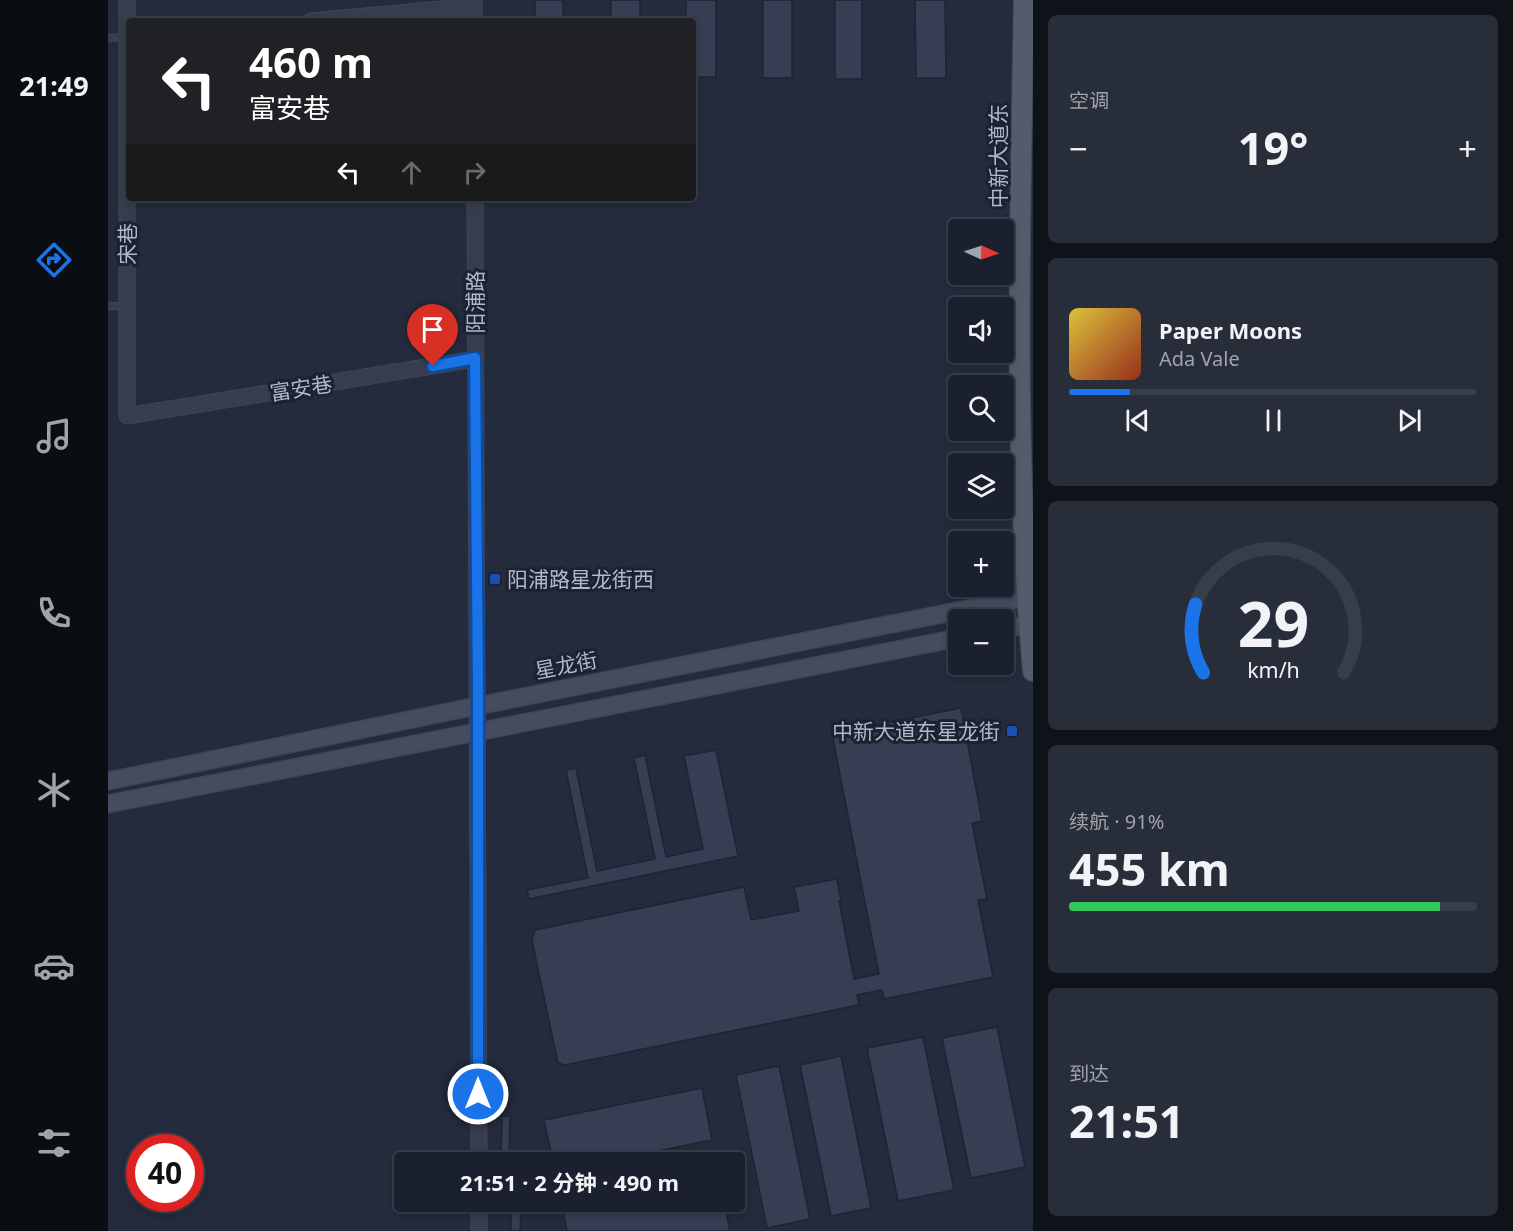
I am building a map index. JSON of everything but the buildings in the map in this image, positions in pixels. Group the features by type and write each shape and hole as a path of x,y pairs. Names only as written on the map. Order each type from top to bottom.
{"main road":[{"name":"中新大道东","path":"1024,0 1020,381 1033,672"},
{"name":"星龙街","path":"108,781 1030,597"},
{"path":"1014,627 1031,624"},
{"path":"108,804 948,640"}],"street":[{"name":"宋巷","path":"127,0 127,18"},
{"path":"352,18 474,9"},
{"name":"宋巷","path":"127,201 128,416"},
{"name":"阳浦路","path":"475,201 479,1152"},
{"name":"富安巷","path":"128,416 475,358"},
{"path":"479,1212 479,1231"}],"lane":[{"path":"108,38 126,37"},
{"path":"108,306 127,306"}],"place":[{"name":"阳浦路星龙街西","path":"495,579"},
{"name":"中新大道东星龙街","path":"1012,731"}],"route":[{"path":"433,366 475,358 478,1094"}]}
